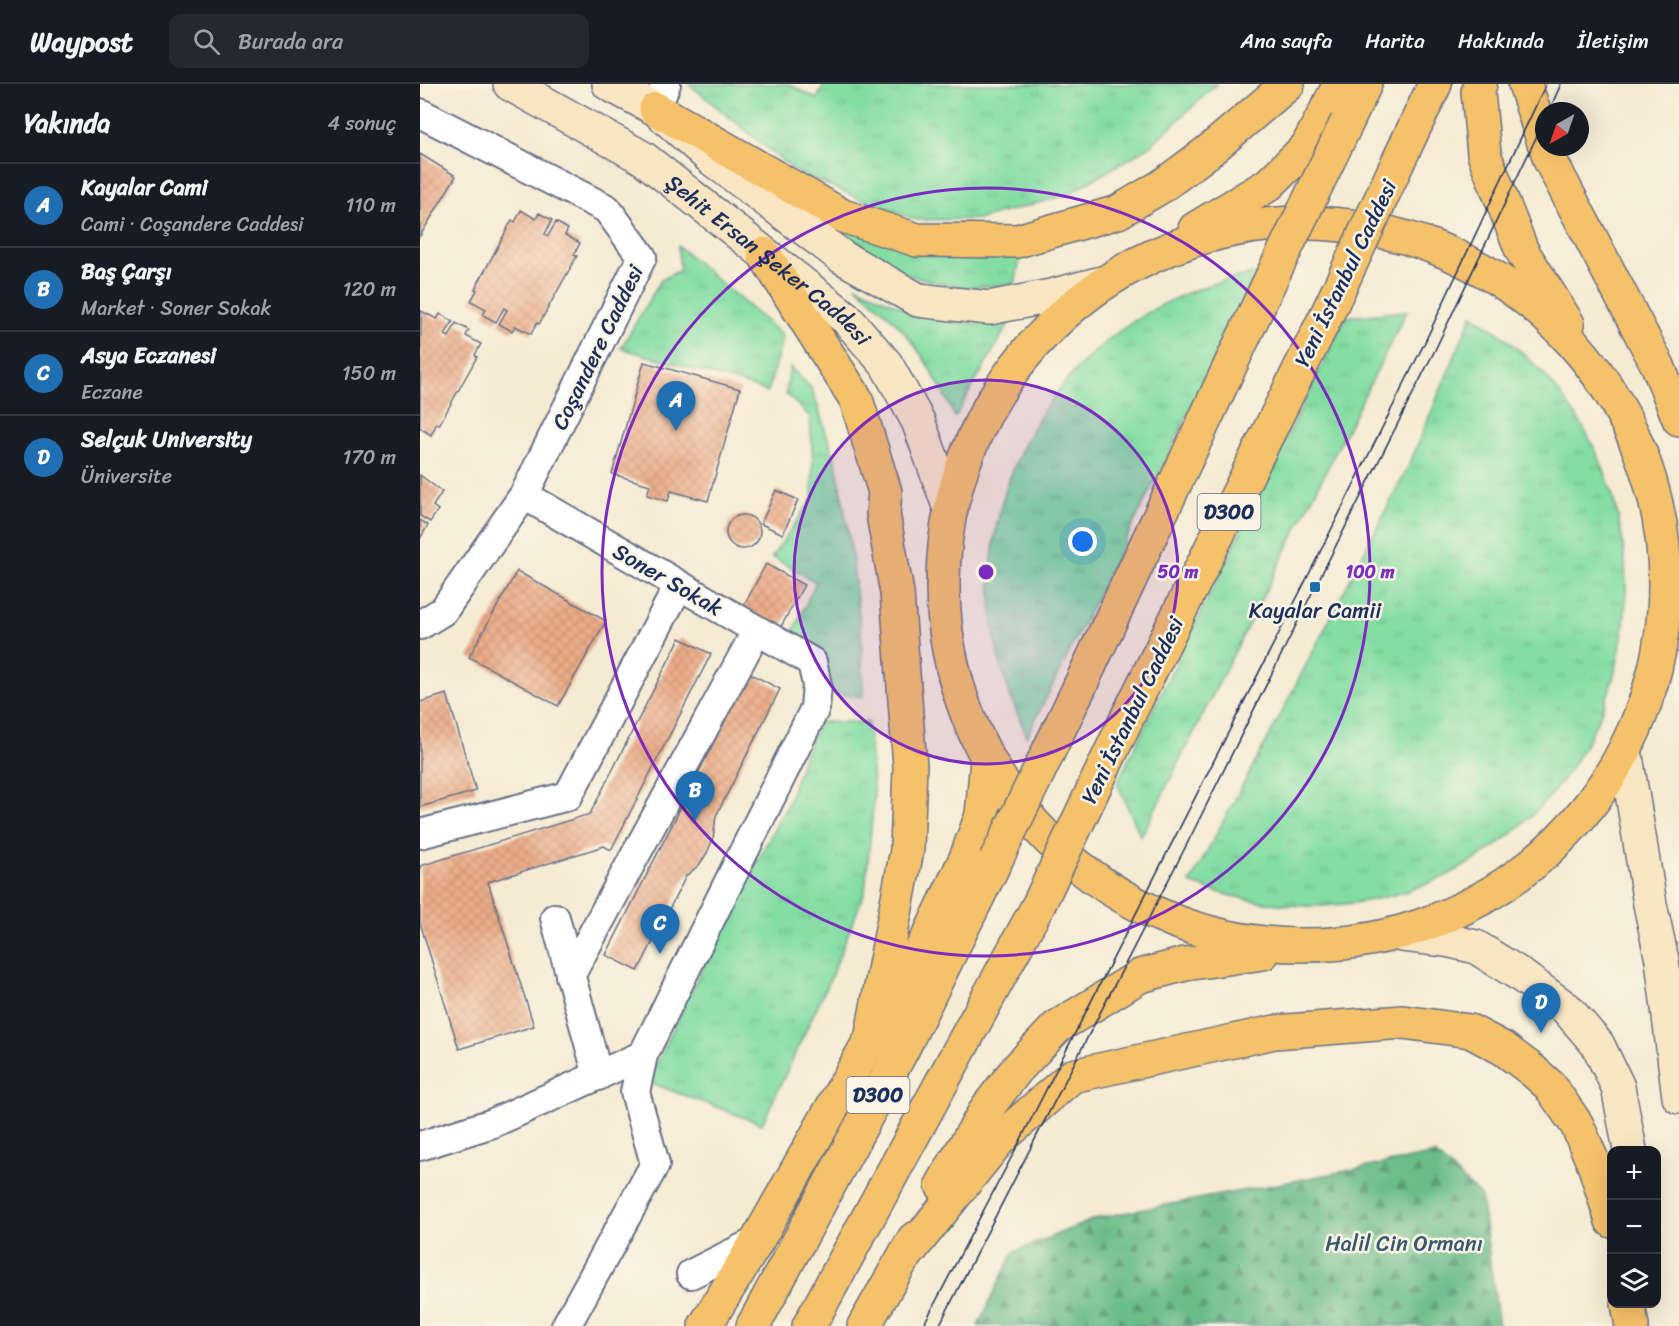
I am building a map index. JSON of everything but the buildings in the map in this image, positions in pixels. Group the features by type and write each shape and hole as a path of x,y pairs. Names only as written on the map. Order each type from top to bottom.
{"highway":[{"path":"661,96 843,216 917,240 1017,241 1118,212 1162,186 1209,151 1288,84"},
{"path":"1305,948 1209,935 1120,897 1045,837 987,759 963,692 943,605 950,506 968,448 989,405 1020,358 1058,317 1102,283 1155,254 1268,184 1307,147 1340,84"},
{"name":"D300","path":"753,1326 901,1052 996,860 1365,84"},
{"name":"Yeni İstanbul Caddesi","path":"809,1326 1038,904 1128,716 1330,308 1435,84"},
{"path":"864,1326 987,1108 1017,1069 1058,1027 1140,976 1185,964 1402,935 1492,896 1569,835 1626,756 1659,663 1667,564 1647,467 1603,379 1522,251 1484,154 1478,92 1480,84"},
{"path":"1525,84 1535,115"},
{"path":"1549,156 1658,366 1679,419"},
{"path":"1155,254 1235,229 1318,223 1401,236 1479,267 1547,316 1603,379"},
{"path":"764,254 856,399 885,492 883,514 897,593 910,767 907,850 871,1039"},
{"path":"705,1326 757,1241 930,934 966,858 982,815 987,759"},
{"path":"904,1258 999,1140 1072,1076 1275,1032 1403,1022 1470,1031 1504,1049 1550,1086 1576,1125 1595,1167 1607,1208"},
{"path":"1629,1308 1632,1326"}],"street":[{"name":"Şehit Ersan Şeker Caddesi","path":"510,84 643,158 846,318 886,364 918,421 950,506"},
{"name":"Şehit Ersan Şeker Caddesi","path":"609,84 661,96 712,159 842,257 918,300 989,308 1102,283"},
{"name":"Coşandere Caddesi","path":"420,113 607,209 642,257 524,495 443,611 420,625"},
{"name":"Soner Sokak","path":"524,495 812,662 817,685 815,708 643,1055"},
{"path":"420,834 568,796 680,585"},
{"path":"570,976 757,630"},
{"path":"1626,756 1650,904 1662,960 1679,1097"},
{"path":"555,918 598,1076"},
{"path":"1402,935 1446,940 1476,947 1519,974 1567,1009 1598,1045 1618,1087 1629,1146"},
{"path":"420,1146 493,1123 643,1055"},
{"path":"566,1326 655,1164 635,1092 643,1055"},
{"path":"691,1274 757,1241"},
{"path":"1643,1308 1645,1326"}],"green space":[{"path":"689,84 789,84 817,99 824,84 1217,84 1149,147 1067,195 979,219 917,220 795,171"},
{"path":"832,223 1021,253 1015,284 961,288 889,271 853,244"},
{"path":"678,246 783,336 768,392 621,348 661,280 680,270"},
{"path":"1259,273 1027,736 1004,677 996,647 992,615 993,553 1004,494 1027,440 1058,391 1098,349 1145,314 1199,289"},
{"path":"856,286 913,312 951,322 991,321 1013,316 955,417 923,357 907,335"},
{"path":"1407,311 1141,837 1117,783 1346,317"},
{"path":"1472,315 1515,346 1552,383 1568,404 1595,449 1605,473 1623,548 1624,622 1609,692 1578,757 1534,813 1478,858 1411,890 1335,905 1298,906 1261,902 1190,883 1273,729 1409,465"},
{"path":"790,367 812,389 836,463 850,541 861,634 863,697 823,692 790,639 816,582 772,557 812,499 813,460 810,417 786,394"},
{"path":"819,722 868,722 874,797 865,891 831,977 762,1124 648,1082 714,943 788,803 802,760"},
{"name":"Halil Cin Ormanı","path":"1435,1154 1481,1196 1499,1326 978,1326 1013,1252 1097,1218"}],"tram line":[{"path":"923,1326 1305,582 1424,344 1546,84"},
{"path":"1553,102 1561,84"},
{"path":"939,1326 1188,842 1435,350 1535,140"}],"place":[{"name":"Kayalar Cami","path":"676,431"},
{"name":"Kayalar Camii","path":"1315,587"},
{"name":"Baş Çarşı","path":"695,821"},
{"name":"Asya Eczanesi","path":"660,954"},
{"name":"Selçuk University","path":"1541,1033"}]}
